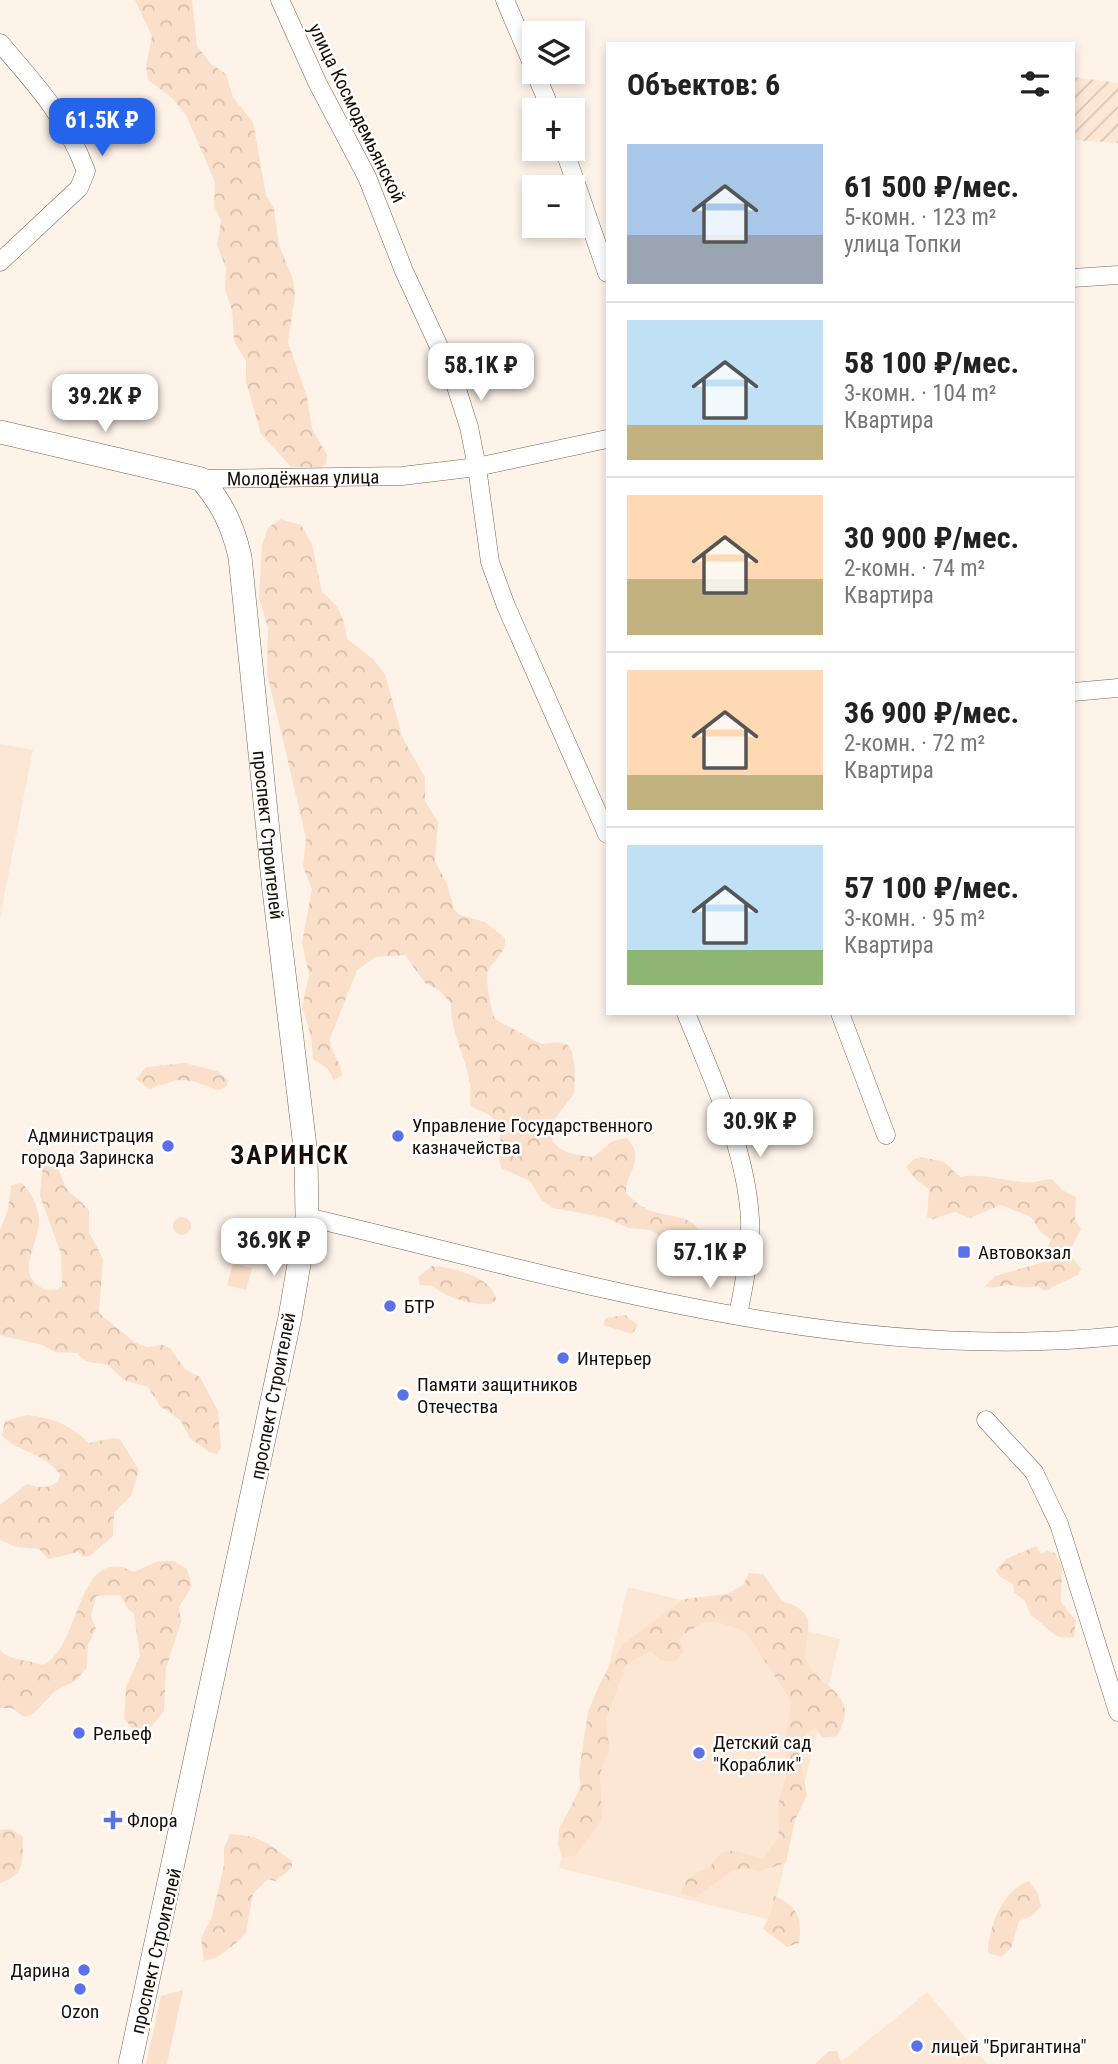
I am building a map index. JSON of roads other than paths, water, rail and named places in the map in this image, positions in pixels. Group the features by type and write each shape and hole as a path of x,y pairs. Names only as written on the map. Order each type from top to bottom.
{"street":[{"name":"улица Космодемьянской","path":"280,0 323,94 368,177 404,271 453,377 469,427 494,573 606,832"},
{"path":"505,0 522,40"},
{"path":"0,43 53,104 74,140 86,171 79,188 0,261"},
{"path":"568,161 606,270"},
{"path":"1075,278 1118,275"},
{"name":"Молодёжная улица","path":"0,432 201,479 402,476 477,467 606,439"},
{"name":"проспект Строителей","path":"130,2064 253,1493 307,1217 306,1155 299,1085 274,890 240,557 233,526 219,501 201,479"},
{"path":"1075,692 1118,688"},
{"path":"687,1015 737,1149 745,1181 749,1247 738,1315"},
{"path":"841,1015 886,1135"},
{"path":"307,1217 738,1315 927,1340 1058,1342 1118,1336"},
{"path":"986,1420 1034,1472 1059,1524 1118,1712"}],"place":[{"name":"Управление Государственного казначейства","path":"398,1136"},
{"name":"Администрация города Заринска","path":"168,1146"},
{"name":"Автовокзал","path":"964,1252"},
{"name":"БТР","path":"390,1306"},
{"name":"Интерьер","path":"563,1358"},
{"name":"Памяти защитников Отечества","path":"403,1395"},
{"name":"Рельеф","path":"79,1733"},
{"name":"Детский сад \"Кораблик\"","path":"699,1753"},
{"name":"Флора","path":"113,1820"},
{"name":"Дарина","path":"84,1970"},
{"name":"Ozon","path":"80,1989"},
{"name":"лицей \"Бригантина\"","path":"917,2046"}],"district":[{"name":"ЗАРИНСК","path":"290,1155"}]}
